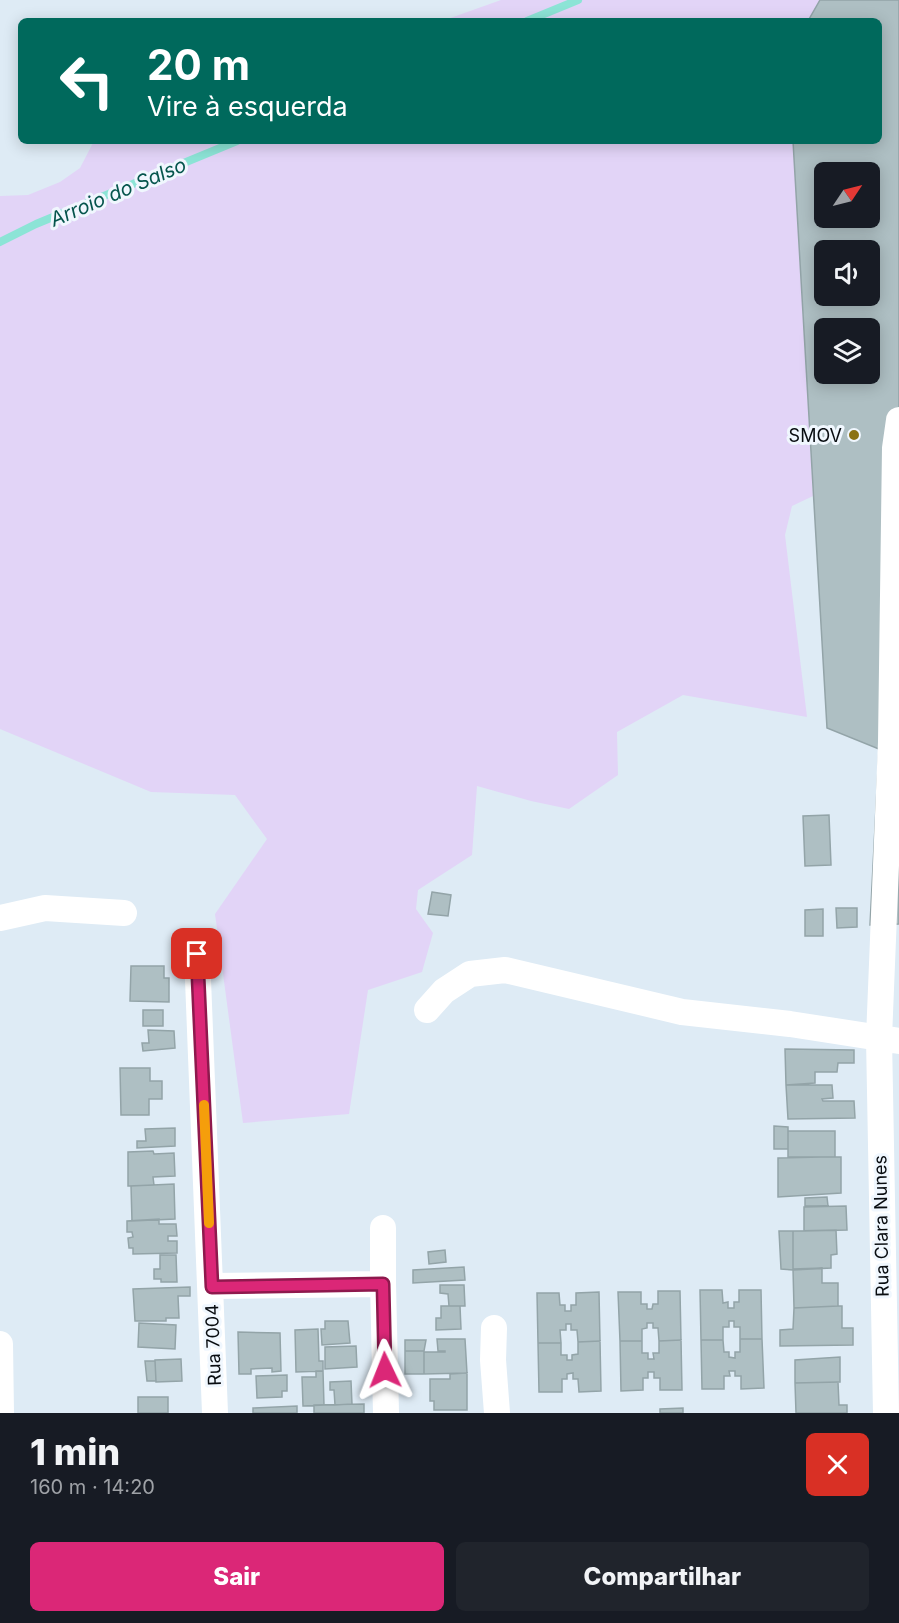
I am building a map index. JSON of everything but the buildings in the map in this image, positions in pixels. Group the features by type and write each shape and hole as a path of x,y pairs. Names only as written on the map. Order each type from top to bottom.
{"street":[{"name":"Rua Clara Nunes","path":"885,1413 890,1221 889,1040 893,842 891,742 895,448 899,420"},
{"path":"0,918 45,908 124,913"},
{"name":"Rua 7004","path":"197,954 212,1287 215,1413"},
{"path":"427,1010 444,991 470,974 505,970 682,1012 790,1024 889,1040"},
{"path":"383,1228 386,1413"},
{"path":"212,1287 383,1284"},
{"path":"494,1328 493,1360 497,1413"},
{"path":"0,1344 1,1413"}],"shaded area":[{"path":"501,0 820,0 810,18 450,18"},
{"path":"92,144 793,144 813,496 792,506 785,535 807,717 683,695 617,732 618,775 569,809 477,786 472,855 418,890 416,909 433,933 422,972 368,990 349,1114 243,1123 215,914 267,839 235,795 151,792 0,729 0,196 28,195 60,182 80,168"}],"waterway":[{"name":"Arroio do Salso","path":"534,18 578,0"},
{"name":"Arroio do Salso","path":"0,242 36,224 230,144"}],"slow traffic":[{"path":"204,1105 209,1223"}],"place":[{"name":"SMOV","path":"854,435"}],"route":[{"path":"197,954 212,1287 383,1284 385,1370"}]}
